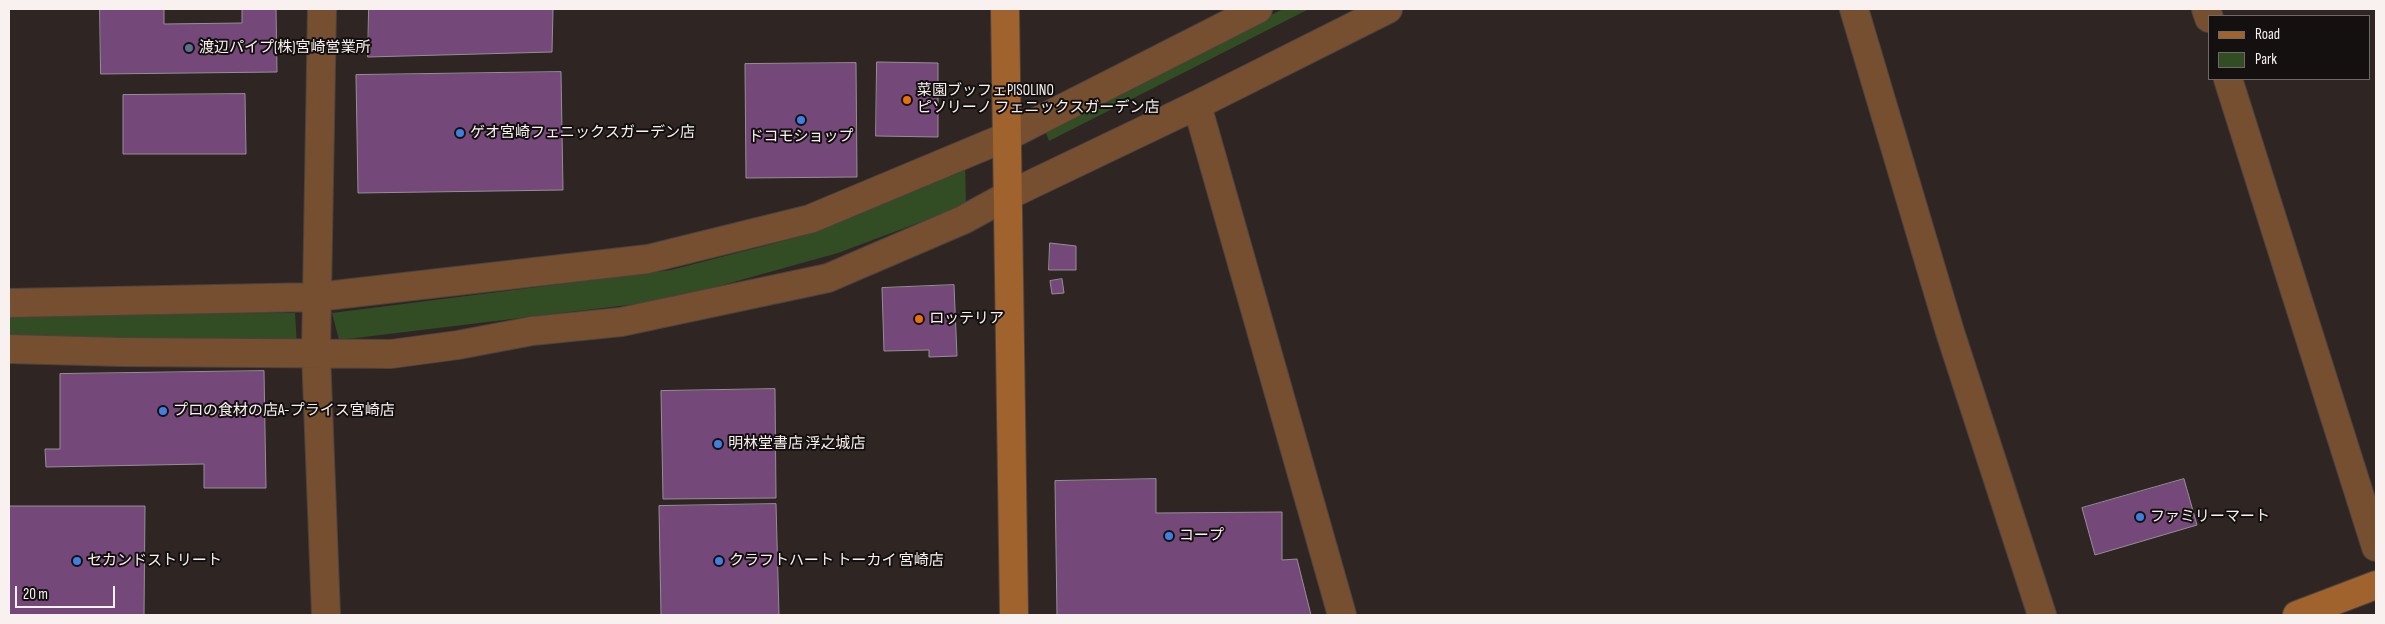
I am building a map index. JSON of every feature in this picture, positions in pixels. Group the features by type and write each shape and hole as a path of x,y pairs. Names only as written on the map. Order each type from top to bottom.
{"street":[{"path":"322,9 316,353 326,615"},
{"path":"1006,9 1006,196 1014,615"},
{"path":"9,302 317,297 648,259 810,219 1006,137 1258,9"},
{"path":"9,349 121,352 392,354 458,345 532,331 622,322 828,278 908,245 1197,105 1388,9"},
{"path":"1854,9 1950,332 2042,615"},
{"path":"2228,80 2376,547"},
{"path":"1197,105 1342,615"},
{"path":"2308,613 2376,585"}],"green space":[{"path":"1283,9 1309,9 1049,141 1045,130"},
{"path":"965,163 966,205 838,253 669,300 339,340 332,313 671,270 814,233"},
{"path":"295,313 297,345 9,341 9,314"}],"building":[{"name":"渡辺パイプ(株)宮崎営業所","path":"100,9 164,9 164,24 242,23 242,9 276,9 277,72 101,74"},
{"path":"369,9 553,9 552,52 368,57"},
{"name":"菜園ブッフェPISOLINO ピソリーノ フェニックスガーデン店","path":"877,62 938,63 938,137 876,136"},
{"name":"ドコモショップ","path":"856,63 857,177 746,178 745,64"},
{"name":"ゲオ宮崎フェニックスガーデン店","path":"561,72 563,190 358,193 356,75"},
{"path":"245,94 246,154 123,154 123,95"},
{"path":"1050,243 1076,246 1076,270 1049,270"},
{"path":"1062,279 1064,293 1052,294 1050,281"},
{"name":"ロッテリア","path":"954,285 957,356 929,357 929,350 884,351 882,288"},
{"name":"プロの食材の店A-プライス宮崎店","path":"264,371 266,488 204,488 204,464 46,467 45,449 60,449 60,374"},
{"name":"明林堂書店 浮之城店","path":"775,389 776,498 663,499 661,391"},
{"name":"コープ","path":"1156,479 1156,513 1282,512 1282,560 1297,559 1311,615 1057,615 1055,481"},
{"name":"ファミリーマート","path":"2184,479 2197,525 2095,555 2082,508"},
{"name":"クラフトハート トーカイ 宮崎店","path":"776,504 779,615 661,615 659,506"},
{"name":"セカンドストリート","path":"9,506 145,506 144,615 9,615"}],"place":[{"name":"渡辺パイプ(株)宮崎営業所","path":"189,48"},
{"name":"菜園ブッフェPISOLINO ピソリーノ フェニックスガーデン店","path":"907,100"},
{"name":"ドコモショップ","path":"801,120"},
{"name":"ゲオ宮崎フェニックスガーデン店","path":"460,133"},
{"name":"ロッテリア","path":"919,319"},
{"name":"プロの食材の店A-プライス宮崎店","path":"163,411"},
{"name":"明林堂書店 浮之城店","path":"718,444"},
{"name":"ファミリーマート","path":"2140,517"},
{"name":"コープ","path":"1169,536"},
{"name":"セカンドストリート","path":"77,561"},
{"name":"クラフトハート トーカイ 宮崎店","path":"719,561"}]}
